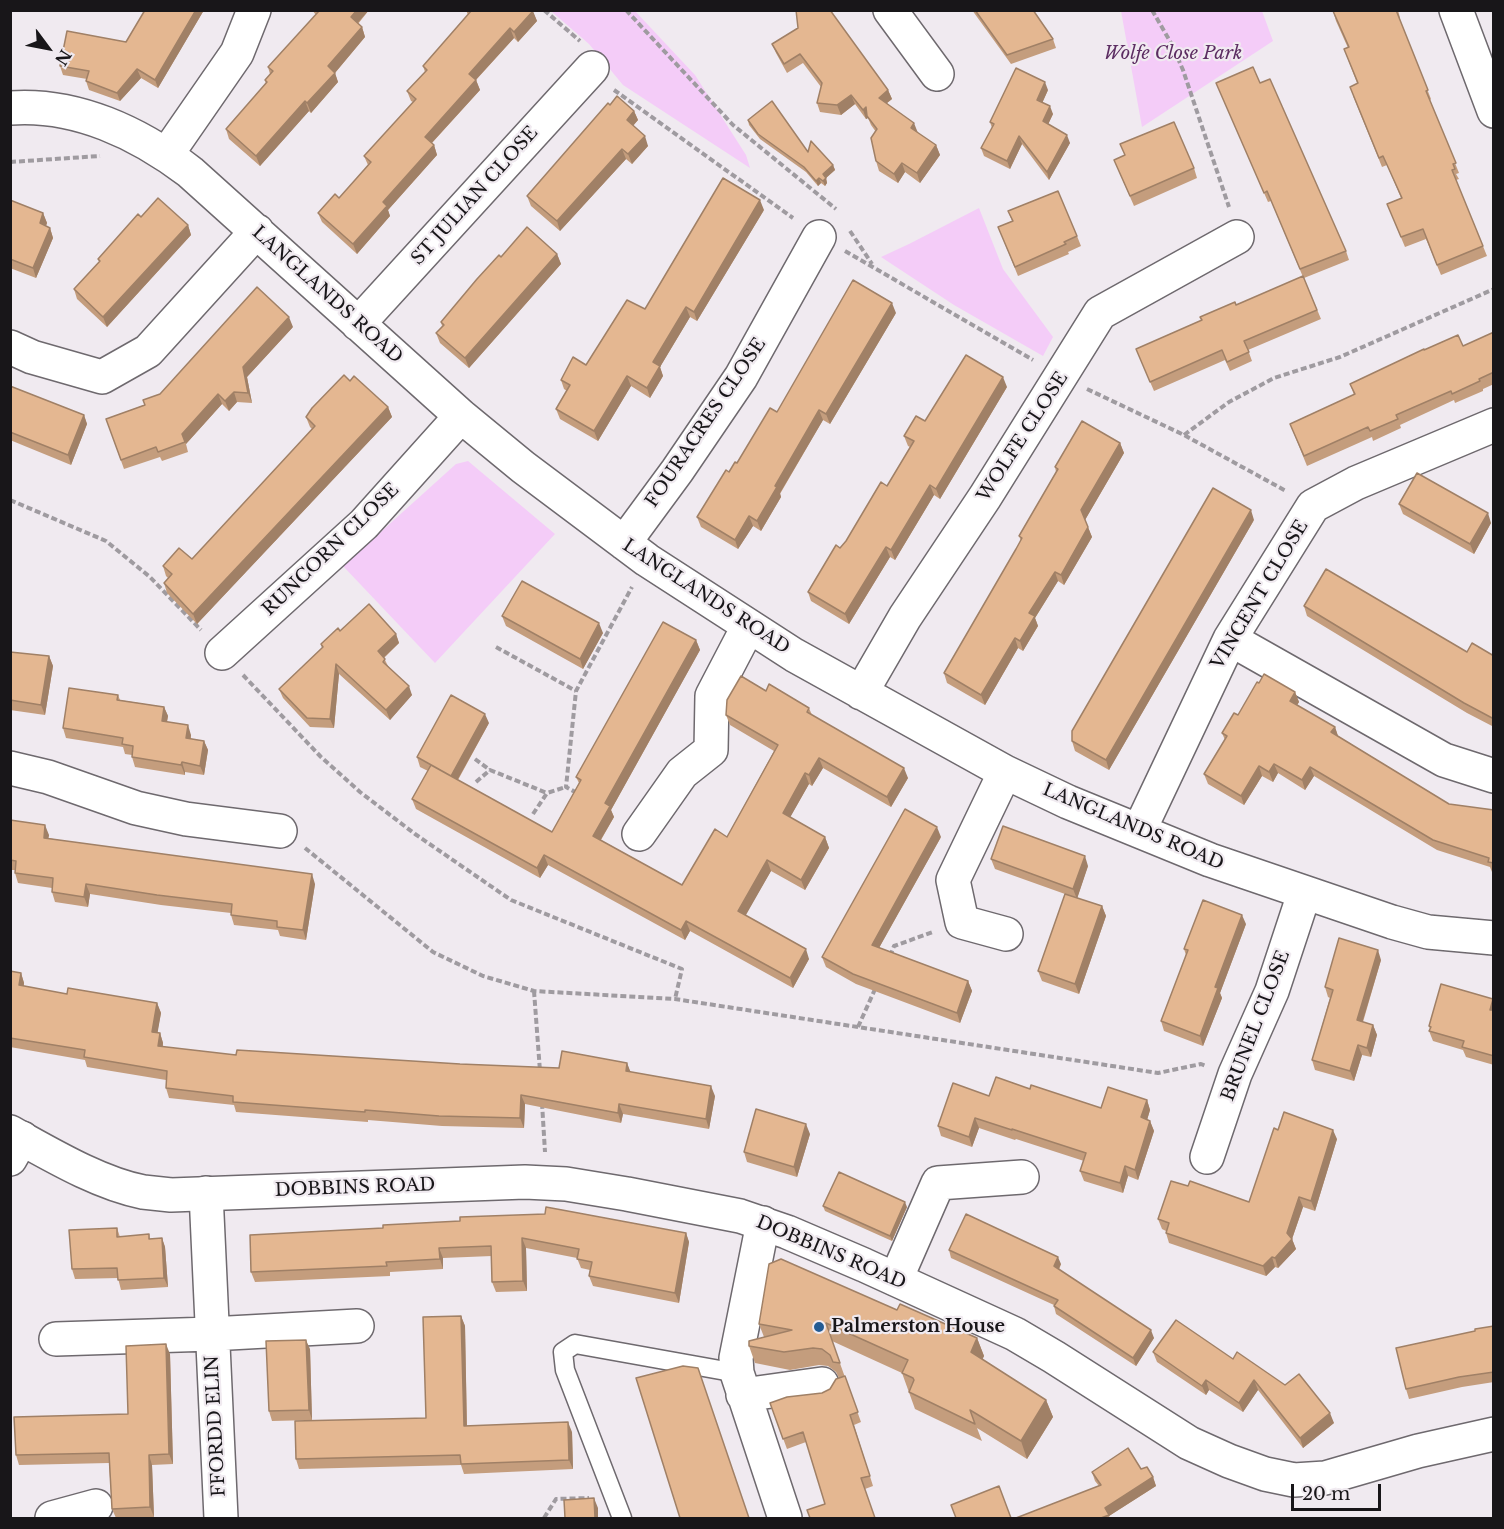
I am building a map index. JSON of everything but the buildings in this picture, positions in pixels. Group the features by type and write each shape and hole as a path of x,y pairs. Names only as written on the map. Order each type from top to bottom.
{"street":[{"path":"167,154 237,53 254,10"},
{"path":"890,10 937,74"},
{"path":"1456,10 1494,111"},
{"name":"ST JULIAN CLOSE","path":"358,324 592,68"},
{"name":"LANGLANDS ROAD","path":"10,108 42,108 69,112 124,131 167,154 257,231 461,416 523,467 635,552 748,627 861,693 1005,772 1068,802 1210,860 1304,894 1428,932 1494,938"},
{"name":"FOURACRES CLOSE","path":"635,552 677,471 741,377 836,226"},
{"path":"10,347 32,357 102,377 148,351 257,231"},
{"name":"WOLFE CLOSE","path":"861,693 905,617 986,497 1100,313 1237,237"},
{"name":"RUNCORN CLOSE","path":"222,653 364,524 461,416"},
{"name":"VINCENT CLOSE","path":"1139,831 1230,639 1313,506 1356,483 1494,425"},
{"path":"639,834 682,773 711,750 712,696 748,627"},
{"path":"1230,639 1444,760 1494,776"},
{"path":"10,768 48,777 136,808 186,819 280,831"},
{"path":"1005,772 953,880 962,922 1006,934"},
{"name":"BRUNEL CLOSE","path":"1207,1158 1235,1074 1272,991 1304,894"},
{"name":"DOBBINS ROAD","path":"14,1143 142,1192 171,1195 547,1182 691,1206 763,1223 1015,1334 1189,1443 1265,1474 1294,1480 1325,1478 1429,1449 1494,1434"},
{"path":"896,1280 938,1183 1022,1177"},
{"name":"FFORDD ELIN","path":"206,1193 221,1518"},
{"path":"763,1223 736,1358 740,1384 785,1518"},
{"name":"FFORDD ELIN","path":"56,1339 357,1326"},
{"path":"740,1384 822,1384"},
{"path":"52,1518 96,1506"}],"lane":[{"path":"622,1518 565,1370 563,1352 575,1344 740,1384"}],"path":[{"path":"544,10 586,46 592,68 614,91 836,226 873,266 1062,377 1184,435 1313,506"},
{"path":"626,10 733,125 834,206 836,226 873,266"},
{"path":"1152,10 1183,70 1237,237"},
{"path":"10,162 102,156"},
{"path":"1184,435 1229,402 1274,378 1340,357 1494,289"},
{"path":"10,500 106,541 150,577 321,757 360,792 414,834 511,900 682,969 675,999"},
{"path":"566,787 576,691 635,552"},
{"path":"496,647 576,691"},
{"path":"475,759 490,770 547,793"},
{"path":"476,782 490,770"},
{"path":"532,814 547,793 566,787 585,797"},
{"path":"280,831 314,854 433,952 483,976 534,991 675,999 1158,1073 1201,1064 1235,1074"},
{"path":"885,966 894,946 962,922"},
{"path":"858,1027 876,986"},
{"path":"534,991 540,1075"},
{"path":"541,1099 547,1182"},
{"path":"544,1518 556,1499 614,1497"}],"green space":[{"path":"551,11 635,11 695,75 746,155 750,168 623,85 589,44"},
{"name":"Wolfe Close Park","path":"1121,11 1262,11 1273,41 1142,127"},
{"path":"979,208 1003,269 1053,337 1043,356 954,305 881,257"},
{"path":"468,461 555,534 435,663 343,566 456,464"}],"place":[{"name":"Palmerston House","path":"819,1327"}]}
